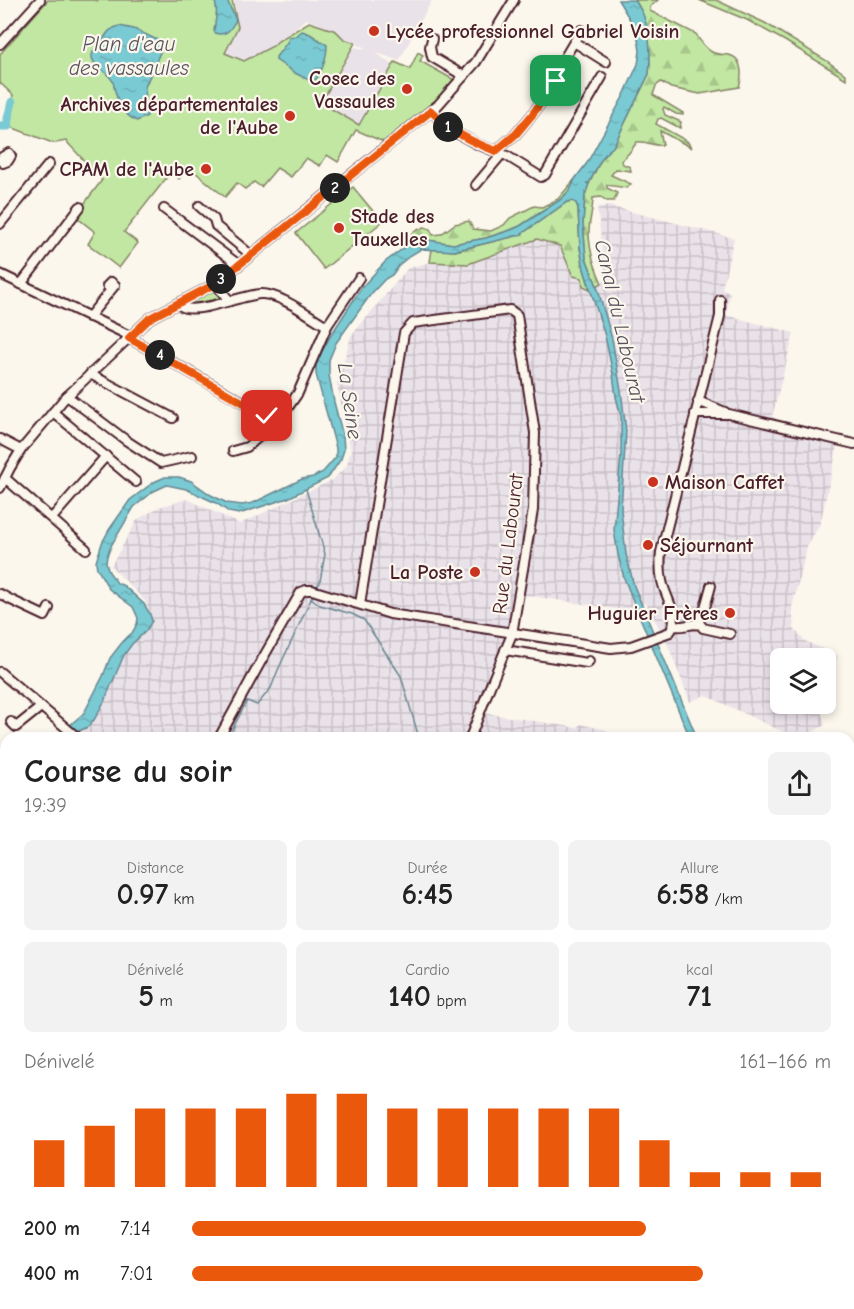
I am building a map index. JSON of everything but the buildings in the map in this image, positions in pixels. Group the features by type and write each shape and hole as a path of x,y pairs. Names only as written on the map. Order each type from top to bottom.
{"street":[{"path":"0,44 40,0"},
{"path":"0,488 21,450 67,396 150,318 215,284 431,111 476,62 514,0"},
{"path":"476,185 499,152 532,115 556,81 581,30"},
{"path":"432,39 430,47 432,57 464,76"},
{"path":"574,42 606,62"},
{"path":"431,111 451,130 477,144 499,152 540,177 545,175 602,77"},
{"path":"0,171 5,163"},
{"path":"0,224 49,164"},
{"path":"199,206 214,219 216,226 251,255"},
{"path":"21,284 80,207"},
{"path":"164,209 239,265"},
{"path":"0,274 129,337 255,413 267,416"},
{"path":"232,451 247,447 280,419 298,393 327,326 359,278"},
{"path":"215,284 230,301"},
{"path":"89,317 111,290"},
{"path":"179,303 188,309 271,294 327,326"},
{"path":"222,732 301,592 306,590 390,614 611,648 631,646 670,632 674,626 674,616 663,584 660,559 720,316 720,300"},
{"name":"Rue du Labourat","path":"360,604 404,333 413,323 510,310 517,315 535,433 533,510 512,634 472,732"},
{"path":"90,374 172,418"},
{"path":"67,396 161,462 192,456"},
{"path":"698,401 729,414 854,444"},
{"path":"53,412 136,482"},
{"path":"695,414 729,414"},
{"path":"0,439 21,450"},
{"path":"52,518 106,456"},
{"path":"5,478 86,549"},
{"path":"696,624 703,615 711,586"},
{"path":"0,594 45,616 49,608"},
{"path":"674,626 696,624 703,628 730,634"},
{"path":"505,650 587,663 589,661"},
{"path":"0,672 71,732"},
{"path":"11,723 16,727 41,707"}],"shaded area":[{"name":"Lycée professionnel Gabriel Voisin","path":"234,0 432,0 399,61 375,52 393,65 360,125 321,103 352,47 368,49 344,39 336,31 306,19 273,46 244,61 225,53 238,27"},
{"path":"609,206 734,238 722,289 730,292 726,315 794,333 772,417 838,445 820,524 808,544 792,607 794,629 805,641 820,648 770,648 770,714 822,714 825,725 813,732 783,732 705,695 690,702 668,645 646,603 621,610 516,593 504,646 477,709 485,713 578,728 580,724 606,730 606,732 77,732 88,727 124,655 146,631 151,615 145,601 111,566 137,520 159,507 187,499 240,524 332,480 346,467 351,450 337,384 351,336 408,268 430,262 468,264 537,239 560,246 573,276 582,278 590,289 599,286 606,279 597,207"}],"green space":[{"path":"48,0 232,0 238,27 225,53 244,61 273,46 309,22 336,31 344,39 355,43 321,103 359,125 395,62 410,69 418,52 423,55 420,61 456,81 426,115 388,144 356,130 338,162 327,155 320,166 306,158 291,177 277,168 261,187 254,182 245,189 237,183 225,197 189,167 179,179 171,172 124,232 138,243 119,268 88,244 95,232 75,216 102,180 66,141 50,142 8,126 13,95 0,83 0,54"},
{"path":"635,0 658,0 650,7 650,11 696,34 712,52 736,58 740,65 741,79 739,87 700,94 671,88 661,82 656,86 653,95 683,115 664,107 665,115 681,122 680,128 661,118 656,124 687,141 692,148 660,131 663,145 637,142 621,161 630,167 631,171 616,169 611,175 631,184 627,188 607,185 607,188 617,193 614,201 607,201 601,197 593,198 589,238 602,283 597,286 586,258 583,223 585,195 602,158 613,147 649,74 650,62 645,20"},
{"path":"699,0 716,0 765,23 827,61 846,75 846,79 747,20"},
{"path":"575,179 570,190 560,200 510,230 486,238 453,244 428,240 409,244 406,242 414,232 425,227 430,229 433,235 441,234 455,224 469,221 473,229 491,231 534,206 542,207 558,199"},
{"name":"Stade des Tauxelles","path":"353,187 382,222 324,269 296,233"},
{"path":"573,201 578,208 580,248 590,289 583,286 582,278 573,276 560,246 537,239 468,264 430,262 432,249 455,251 520,235 567,202"},
{"path":"211,288 224,299 187,308 183,302"}],"water":[{"path":"214,0 227,0 236,20 230,29 222,34 214,31 216,11"},
{"path":"618,0 635,0 643,15 648,30 649,74 613,147 602,159 589,183 586,183 589,184 585,195 583,223 586,258 597,286 612,339 621,390 626,431 621,510 626,554 634,586 695,732 688,732 624,578 618,555 614,530 621,455 621,416 605,336 584,269 580,248 578,208 572,201 567,202 520,235 454,251 421,249 400,264 392,275 371,294 336,343 329,360 329,375 344,450 341,459 328,478 288,498 239,514 229,512 216,503 186,489 167,485 154,491 134,507 112,544 106,563 117,583 124,586 144,604 152,621 124,655 94,720 88,727 77,732 70,725 84,713 110,658 137,624 138,618 133,607 109,589 96,562 109,530 130,500 154,482 165,477 179,477 191,481 227,503 242,505 253,503 302,479 323,472 336,457 336,448 316,374 316,365 331,335 362,287 385,262 409,244 428,240 453,244 486,238 520,226 560,200 570,190 587,163 638,64 640,51 632,23"},
{"name":"Plan d'eau des vassaules","path":"119,26 134,29 164,43 145,87 147,116 137,121 123,109 111,78 93,61 92,57 107,33"},
{"path":"302,31 327,45 323,65 313,82 276,60 289,37 296,36"}],"waterway":[{"path":"0,126 8,126 12,102"},
{"path":"306,489 325,554 317,588"},
{"path":"231,732 247,701 257,705 271,688 313,595"},
{"path":"311,598 320,605 352,614 364,620 401,676 417,732"}],"place":[{"name":"Lycée professionnel Gabriel Voisin","path":"374,31"},
{"name":"Cosec des Vassaules","path":"407,89"},
{"name":"Archives départementales de l'Aube","path":"290,116"},
{"name":"CPAM de l'Aube","path":"206,169"},
{"name":"Stade des Tauxelles","path":"339,228"},
{"name":"Maison Caffet","path":"653,482"},
{"name":"Séjournant","path":"648,545"},
{"name":"La Poste","path":"475,572"},
{"name":"Huguier Frères","path":"730,613"}],"route":[{"path":"267,416 129,338 150,318 215,284 431,111 451,130 496,151 516,134 556,81"}],"water label":[{"name":"Canal du Labourat","path":"620,321"},
{"name":"La Seine","path":"350,401"}]}
